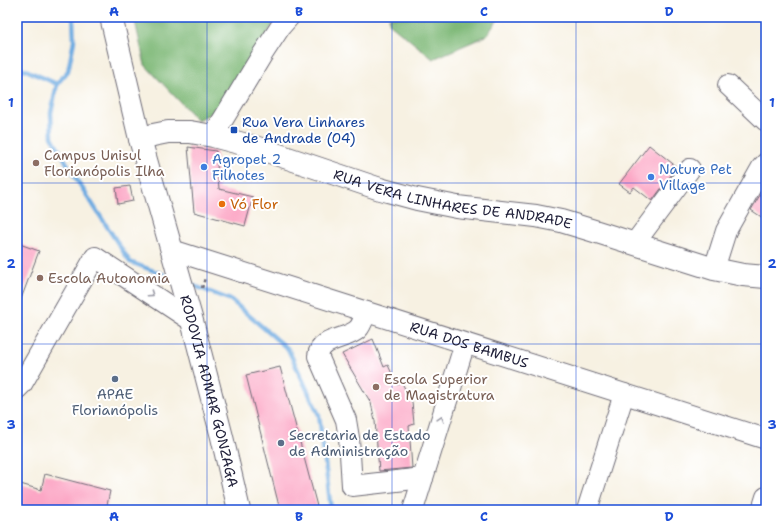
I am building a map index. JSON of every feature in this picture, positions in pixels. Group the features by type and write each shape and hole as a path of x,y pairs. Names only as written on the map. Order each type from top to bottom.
{"main road":[{"name":"RODOVIA ADMAR GONZAGA","path":"112,17 140,139 189,311 240,510"},
{"name":"RUA VERA LINHARES DE ANDRADE","path":"140,139 168,132 190,132 213,136 258,148 417,200 457,208 536,216 561,221 714,269 743,275 766,277"}],"street":[{"path":"213,136 262,55 281,26 289,17"},
{"path":"728,85 766,121"},
{"path":"714,269 726,231 762,167 766,163"},
{"path":"634,244 690,169"},
{"name":"RUA DOS BAMBUS","path":"172,250 766,439"},
{"path":"17,389 22,384 95,257 189,311"},
{"path":"366,312 361,325 357,330 334,339 321,347 318,353 346,420 350,438 352,486 423,478"},
{"path":"413,510 465,343"},
{"path":"587,510 624,394"},
{"path":"762,510 766,497"}],"green space":[{"path":"134,17 278,17 216,111 197,120 145,65"},
{"path":"389,17 500,17 486,36 433,59 389,23"}],"building":[{"name":"Nature Pet Village","path":"649,145 677,167 652,201 634,187 630,192 619,184"},
{"name":"Vó Flor","path":"188,147 216,151 219,189 253,197 245,226 194,212"},
{"path":"766,185 766,220 751,210"},
{"path":"130,186 133,201 118,204 116,188"},
{"path":"17,243 39,251 18,307 17,306"},
{"path":"373,339 384,367 388,365 397,385 402,383 412,402 414,424 409,426 412,468 379,471 375,421 371,403 342,354"},
{"name":"Secretaria de Estado de Administração","path":"280,367 318,510 280,510 246,375"},
{"path":"45,474 110,491 106,510 17,510 17,483 41,490"}],"waterway":[{"path":"73,17 74,41 68,71 57,84 51,113 52,137 73,174 130,262 173,278"},
{"path":"17,66 57,84"},
{"path":"189,284 231,300 288,349 319,415 331,510"}],"place":[{"name":"Rua Vera Linhares de Andrade (04)","path":"234,130"},
{"name":"Campus Unisul Florianópolis Ilha","path":"36,163"},
{"name":"Agropet 2 Filhotes","path":"204,167"},
{"name":"Nature Pet Village","path":"651,177"},
{"name":"Vó Flor","path":"222,204"},
{"name":"Escola Autonomia","path":"40,278"},
{"name":"APAE Florianópolis","path":"115,379"},
{"name":"Escola Superior de Magistratura","path":"376,387"},
{"name":"Secretaria de Estado de Administração","path":"281,443"}]}
